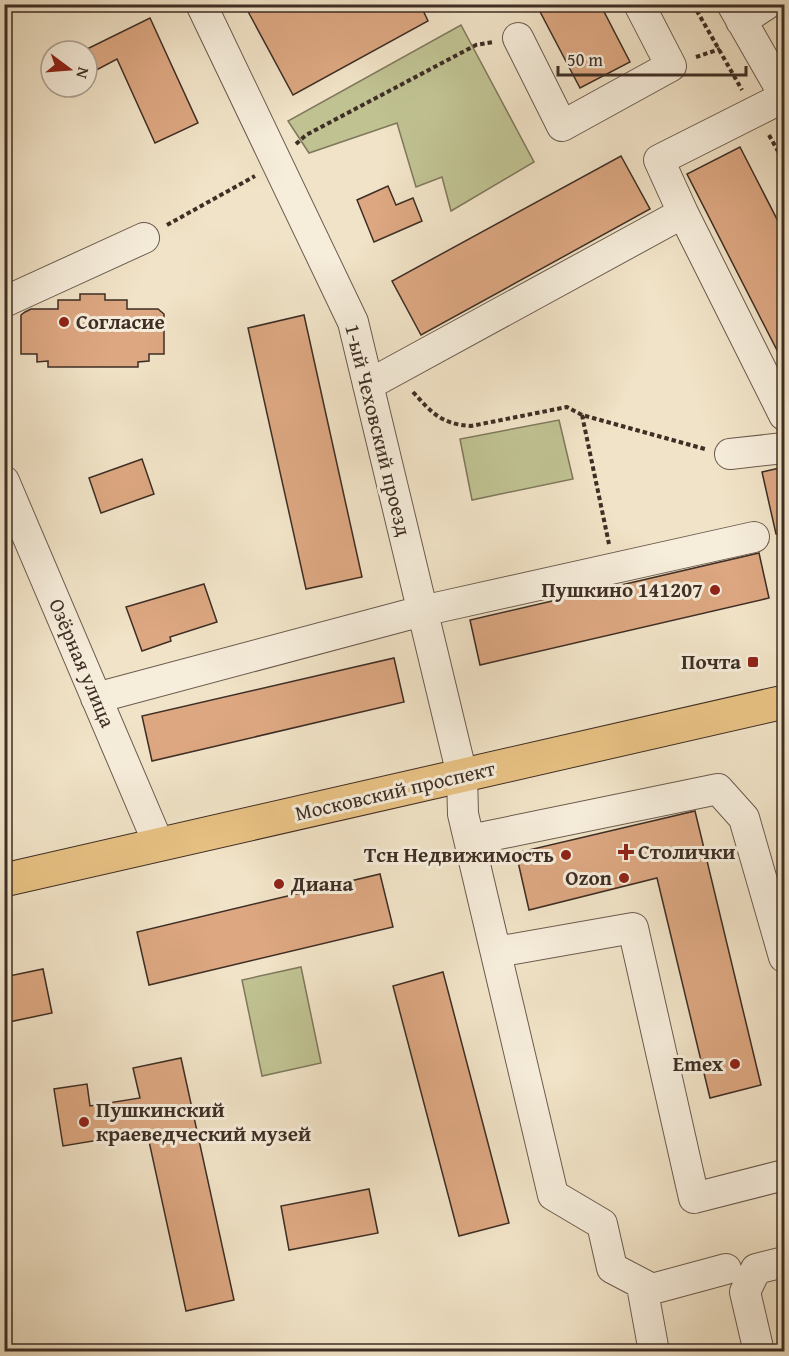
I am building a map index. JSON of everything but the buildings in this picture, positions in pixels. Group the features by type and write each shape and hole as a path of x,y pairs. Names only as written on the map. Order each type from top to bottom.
{"main road":[{"name":"Московский проспект","path":"4,880 784,702"}],"street":[{"name":"1-ый Чеховский проезд","path":"201,4 353,322 462,775 463,814 553,1196 602,1224 612,1268 642,1286"},
{"path":"518,38 562,126 671,66 639,4"},
{"path":"754,8 784,96 659,160 784,415"},
{"path":"368,385 683,213"},
{"path":"4,302 144,238"},
{"path":"730,454 784,448"},
{"name":"Озёрная улица","path":"4,481 159,844"},
{"path":"96,698 422,611 754,537"},
{"path":"470,840 718,789 744,818 773,876 784,957"},
{"path":"495,952 633,928 694,1198 784,1175"},
{"path":"759,1352 745,1292 756,1269 784,1262"},
{"path":"654,1351 642,1286 652,1289 726,1269"}],"path":[{"path":"693,4 784,162"},
{"path":"144,238 276,164 306,135 476,45 518,38"},
{"path":"395,370 430,411 442,420 458,425 471,426 567,407 582,415 688,446 730,454"},
{"path":"582,415 615,568"}],"green space":[{"path":"461,25 534,162 451,211 442,177 416,187 397,123 309,153 288,121"},
{"path":"559,420 573,479 472,500 460,439"},
{"path":"301,967 321,1063 262,1076 242,980"}],"place":[{"name":"Согласие","path":"64,322"},
{"name":"Пушкино 141207","path":"715,590"},
{"name":"Почта","path":"753,662"},
{"name":"Столички","path":"626,852"},
{"name":"Тсн Недвижимость","path":"566,855"},
{"name":"Ozon","path":"624,878"},
{"name":"Диана","path":"279,884"},
{"name":"Emex","path":"735,1064"},
{"name":"Пушкинский краеведческий музей","path":"84,1122"}]}
